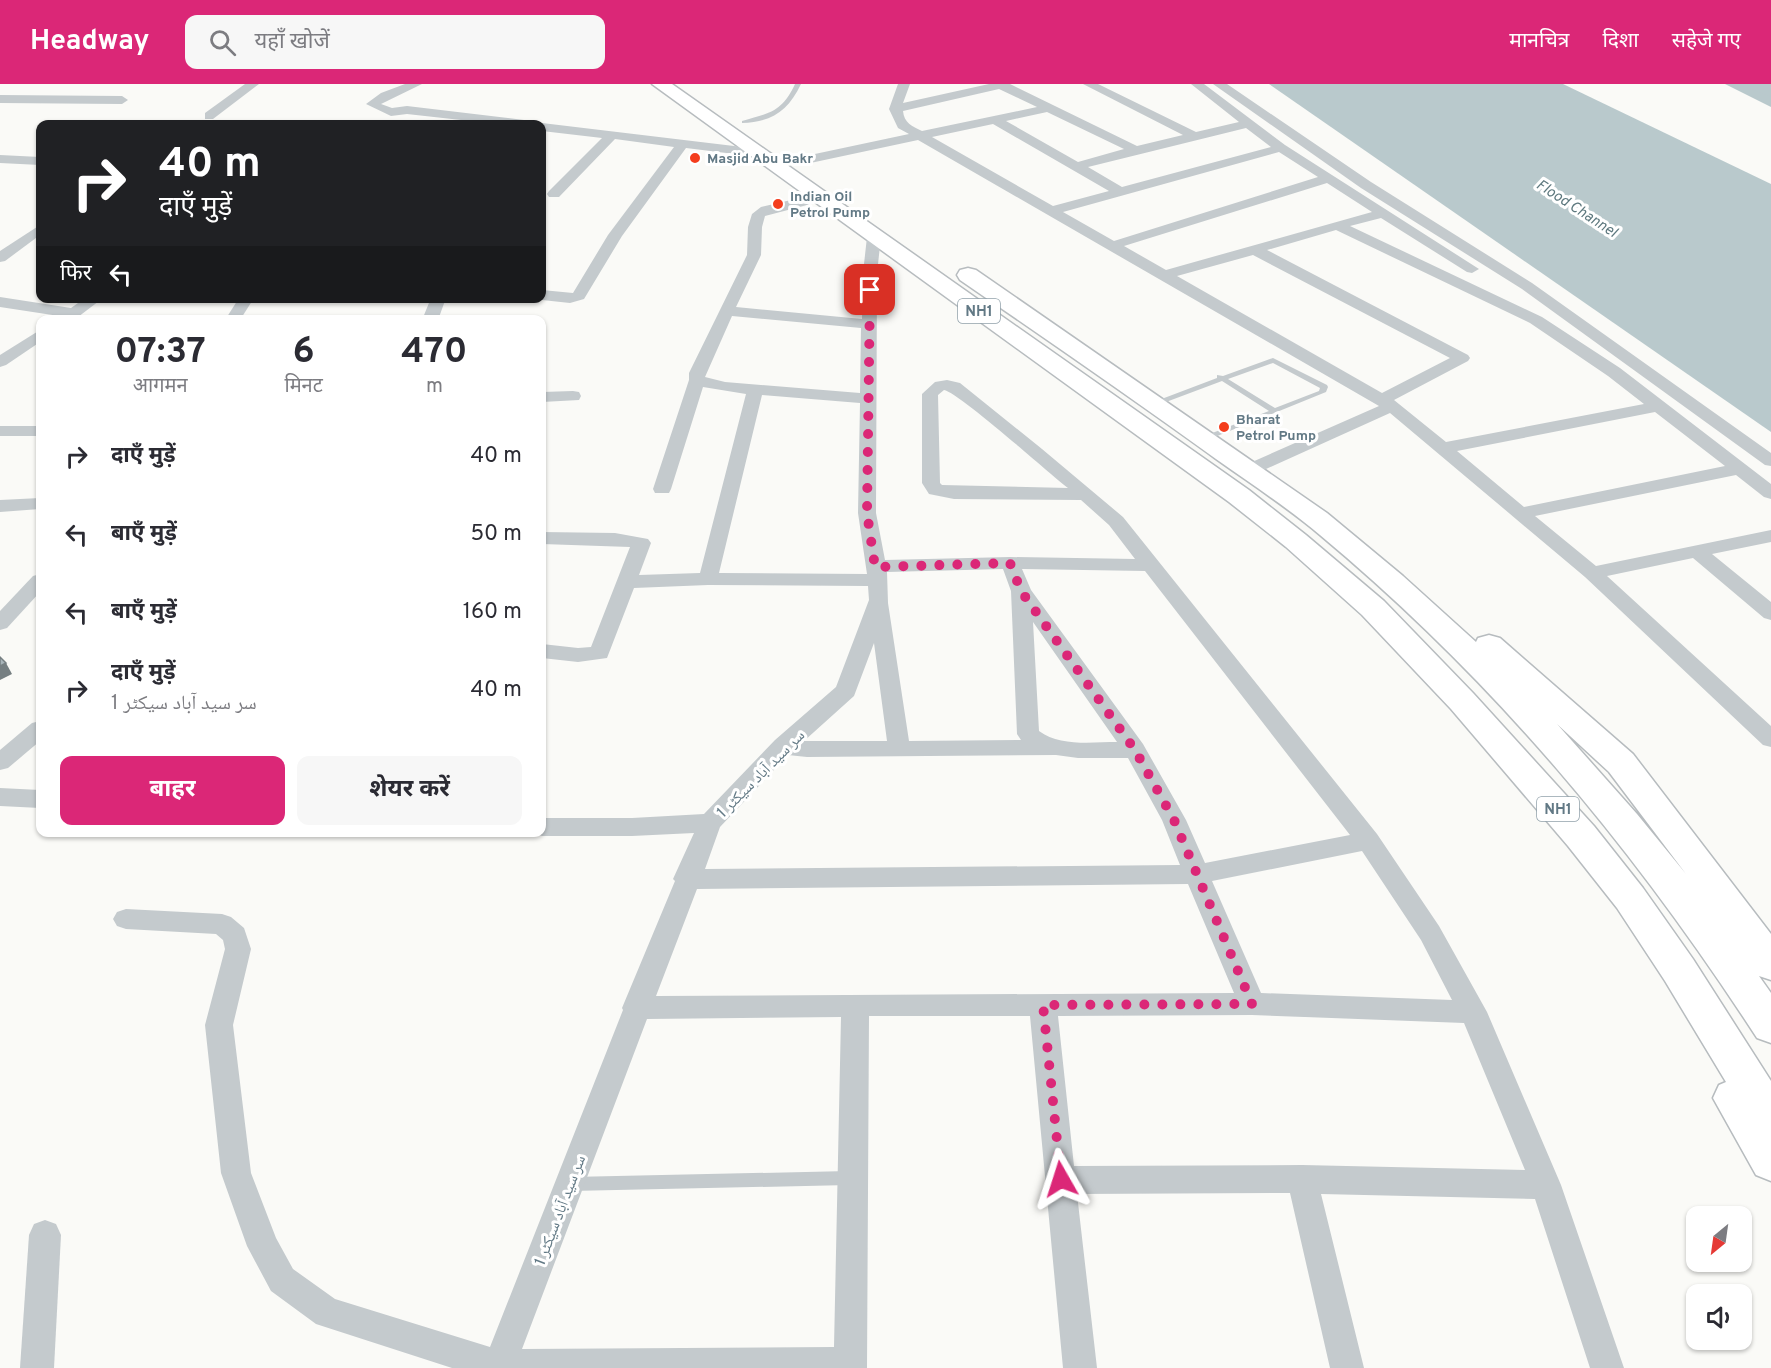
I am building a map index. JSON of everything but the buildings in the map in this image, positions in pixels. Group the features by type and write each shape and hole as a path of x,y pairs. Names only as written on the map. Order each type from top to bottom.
{"highway":[{"name":"NH1","path":"661,84 1183,455 1277,507 1327,526 1435,621 1503,687 1564,752 1658,863 1771,1026"},
{"path":"689,84 908,234"},
{"name":"NH1","path":"947,261 1249,470 1277,507 1296,541 1373,608 1414,650 1581,836 1630,898 1679,970 1771,1118"},
{"path":"1277,507 1361,538 1418,583 1515,667 1620,763 1708,877 1771,964"},
{"path":"1277,507 1284,545 1435,694 1522,786 1644,952 1771,1161"}],"street":[{"path":"208,116 253,84"},
{"path":"416,84 385,96 372,104 391,112 407,110 491,120"},
{"path":"904,84 895,109 896,118 902,125 1386,403 1444,448 1592,573 1771,739"},
{"path":"895,109 1003,84 1136,150"},
{"path":"1089,84 1194,136"},
{"path":"56,99 84,85"},
{"path":"1192,86 1215,89 1527,286 1771,461"},
{"path":"1215,89 1250,123 1281,148 1487,278"},
{"path":"0,99 122,100"},
{"path":"801,161 1049,108"},
{"path":"378,120 386,119 391,112"},
{"path":"994,118 1121,192"},
{"path":"1075,167 1250,123"},
{"path":"546,127 759,153"},
{"path":"554,194 612,135"},
{"path":"546,295 570,298 579,296 621,226 682,144"},
{"path":"1053,210 1281,148"},
{"path":"0,159 36,161"},
{"path":"1111,246 1330,178"},
{"path":"662,489 697,374 754,255 754,227 759,214 766,210 821,197"},
{"path":"1165,275 1382,213"},
{"path":"1338,226 1536,320 1614,372 1771,493"},
{"path":"0,258 36,232"},
{"name":"سر سید آباد سیکٹر 1","path":"499,1367 686,879 710,823 783,746 846,692 877,582 867,513 870,273 874,237"},
{"path":"1249,470 1386,403 1462,358 1253,249"},
{"path":"1502,288 1536,320"},
{"path":"0,302 63,315"},
{"path":"70,315 88,303"},
{"path":"727,311 870,324"},
{"path":"0,362 36,338"},
{"path":"697,380 707,385 868,399"},
{"path":"1086,494 954,494 936,490 931,483 930,394 936,386 943,384 954,387 1086,494 1116,521 1368,841 1430,933 1473,1012 1546,1185 1607,1368"},
{"path":"708,579 755,390"},
{"path":"546,397 573,396"},
{"path":"1444,448 1658,406"},
{"path":"0,431 36,431"},
{"path":"1521,513 1740,469"},
{"path":"0,506 36,504"},
{"path":"1592,573 1771,536"},
{"path":"546,538 615,539 641,543 624,582 599,653 578,656 546,652"},
{"path":"1696,551 1771,613"},
{"path":"624,582 708,579 877,582 1010,563 1150,565"},
{"path":"1010,563 1021,591 1135,750 1174,820 1252,1004"},
{"path":"877,582 898,748"},
{"path":"0,623 36,584"},
{"path":"1021,591 1028,734 1036,743 1053,748"},
{"path":"0,762 36,732"},
{"path":"783,746 807,749 1135,750"},
{"path":"0,797 36,798"},
{"path":"546,827 632,827 710,823"},
{"path":"686,879 1198,874 1368,841"},
{"path":"126,919 222,924 236,935 238,949 219,1025 236,1173 263,1246 282,1280 327,1313 499,1367 850,1366 855,1005"},
{"path":"636,1008 1252,1004 1473,1012"},
{"path":"1043,1005 1080,1368"},
{"path":"1061,1179 1302,1179 1546,1185"},
{"path":"1302,1179 1347,1368"},
{"path":"37,1368 45,1235"}],"lane":[{"path":"744,122 789,105 798,84"},
{"path":"1155,403 1220,377 1273,360 1324,387 1322,392 1205,439"},
{"path":"1220,377 1275,411"},
{"path":"569,1184 853,1178"}],"water":[{"name":"Flood Channel","path":"1269,84 1563,84 1771,184 1771,432"},
{"path":"1725,84 1755,84 1771,92 1771,107"}],"waterway":[{"path":"1759,84 1771,90"}],"place":[{"name":"Masjid Abu Bakr","path":"695,158"},
{"name":"Indian Oil Petrol Pump","path":"778,204"},
{"name":"Bharat Petrol Pump","path":"1224,427"}],"route":[{"path":"870,290 867,513 875,567 1010,563 1021,591 1135,750 1174,820 1252,1004 1043,1005 1061,1179"}]}
